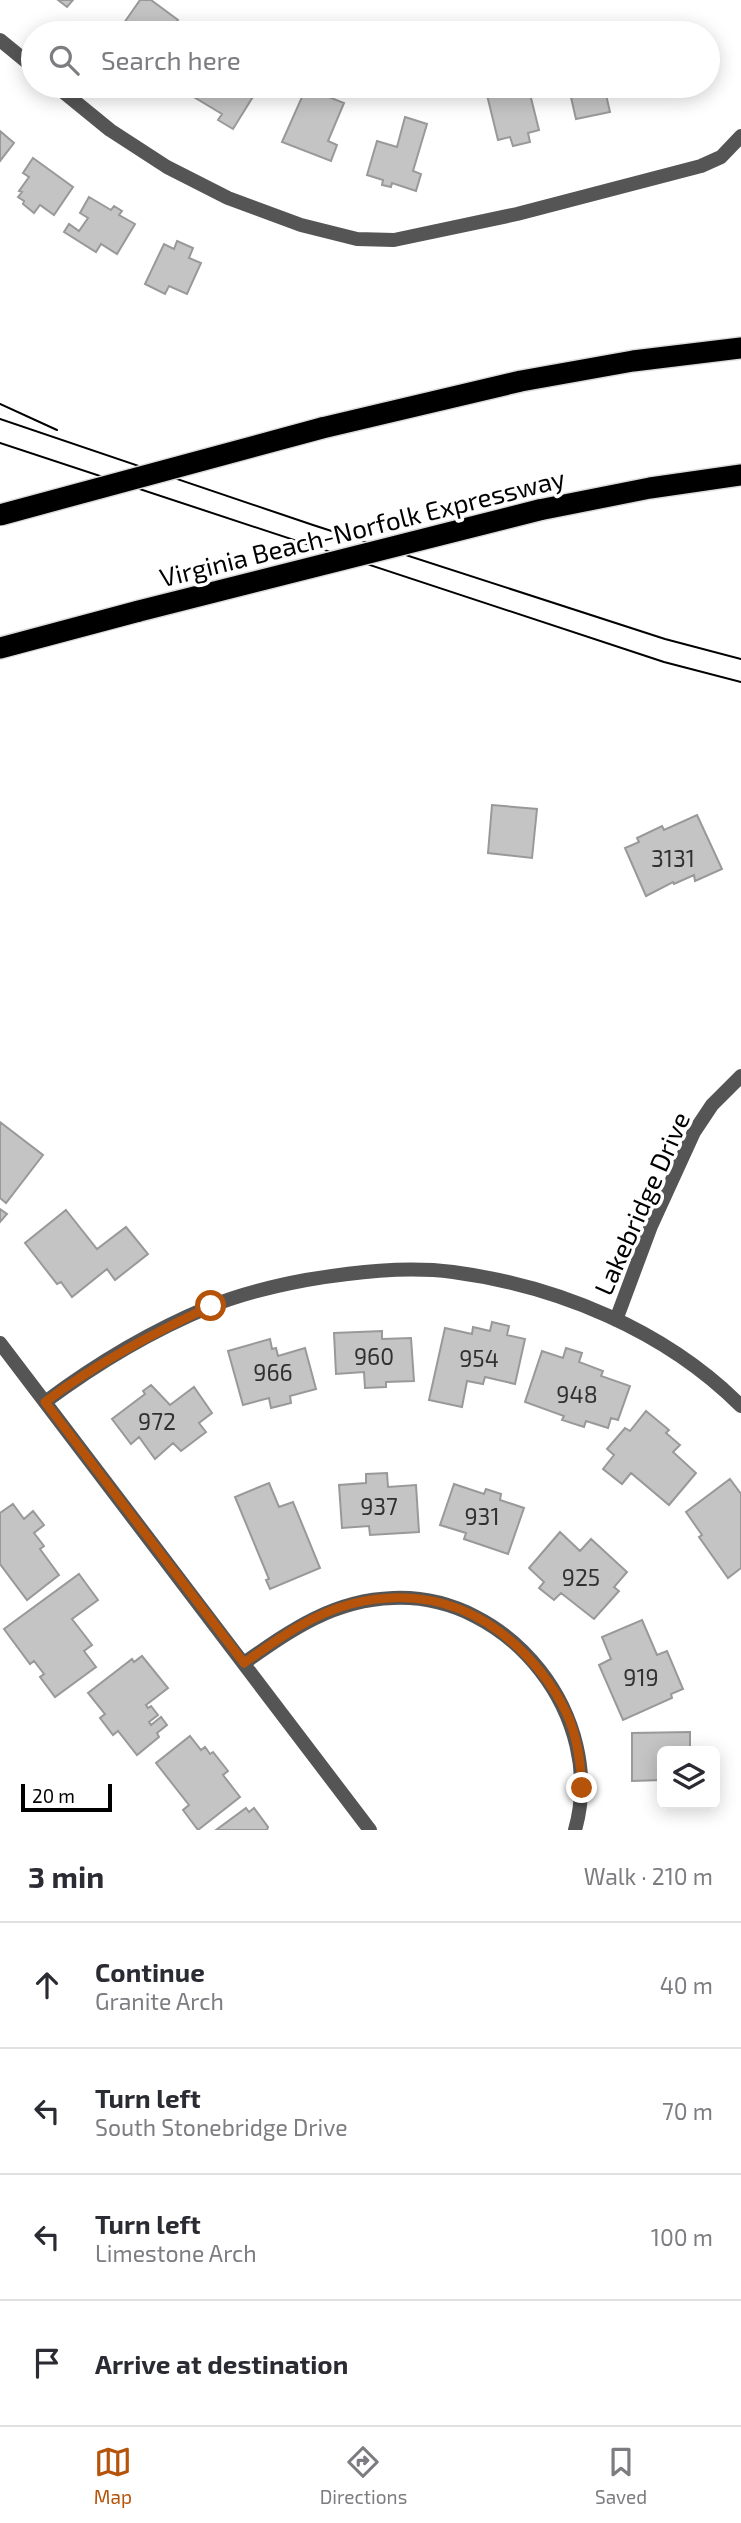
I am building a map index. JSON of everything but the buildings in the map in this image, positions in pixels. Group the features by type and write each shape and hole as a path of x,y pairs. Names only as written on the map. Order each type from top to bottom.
{"highway":[{"path":"0,515 322,428 521,381 633,361 741,348"},
{"name":"Virginia Beach-Norfolk Expressway","path":"0,648 539,510 650,488 741,475"}],"street":[{"path":"0,40 21,57"},
{"path":"71,98 110,130 167,167 228,198 300,225 357,239 394,240 517,214 701,166 721,157 741,136"},
{"name":"Lakebridge Drive","path":"616,1320 651,1226 694,1132 712,1105 741,1076"},
{"path":"45,1402 78,1378 144,1338 211,1306 273,1287 349,1273 413,1270 452,1272 513,1283 573,1301 616,1320 683,1358 741,1406"},
{"path":"0,1343 370,1830"},
{"path":"244,1663 296,1626 350,1605 391,1598 424,1599 458,1608 485,1621 509,1638 540,1669 557,1695 572,1728 580,1758 582,1788 575,1830"}],"tram line":[{"path":"0,404 57,430"},
{"path":"0,419 313,525 665,639 741,659"},
{"path":"0,443 664,662 741,682"}],"route":[{"path":"211,1306 144,1338 78,1378 45,1402 244,1663 296,1626 350,1605 391,1598 424,1599 458,1608 485,1621 509,1638 540,1669 557,1695 572,1728 580,1758 582,1788"}]}
